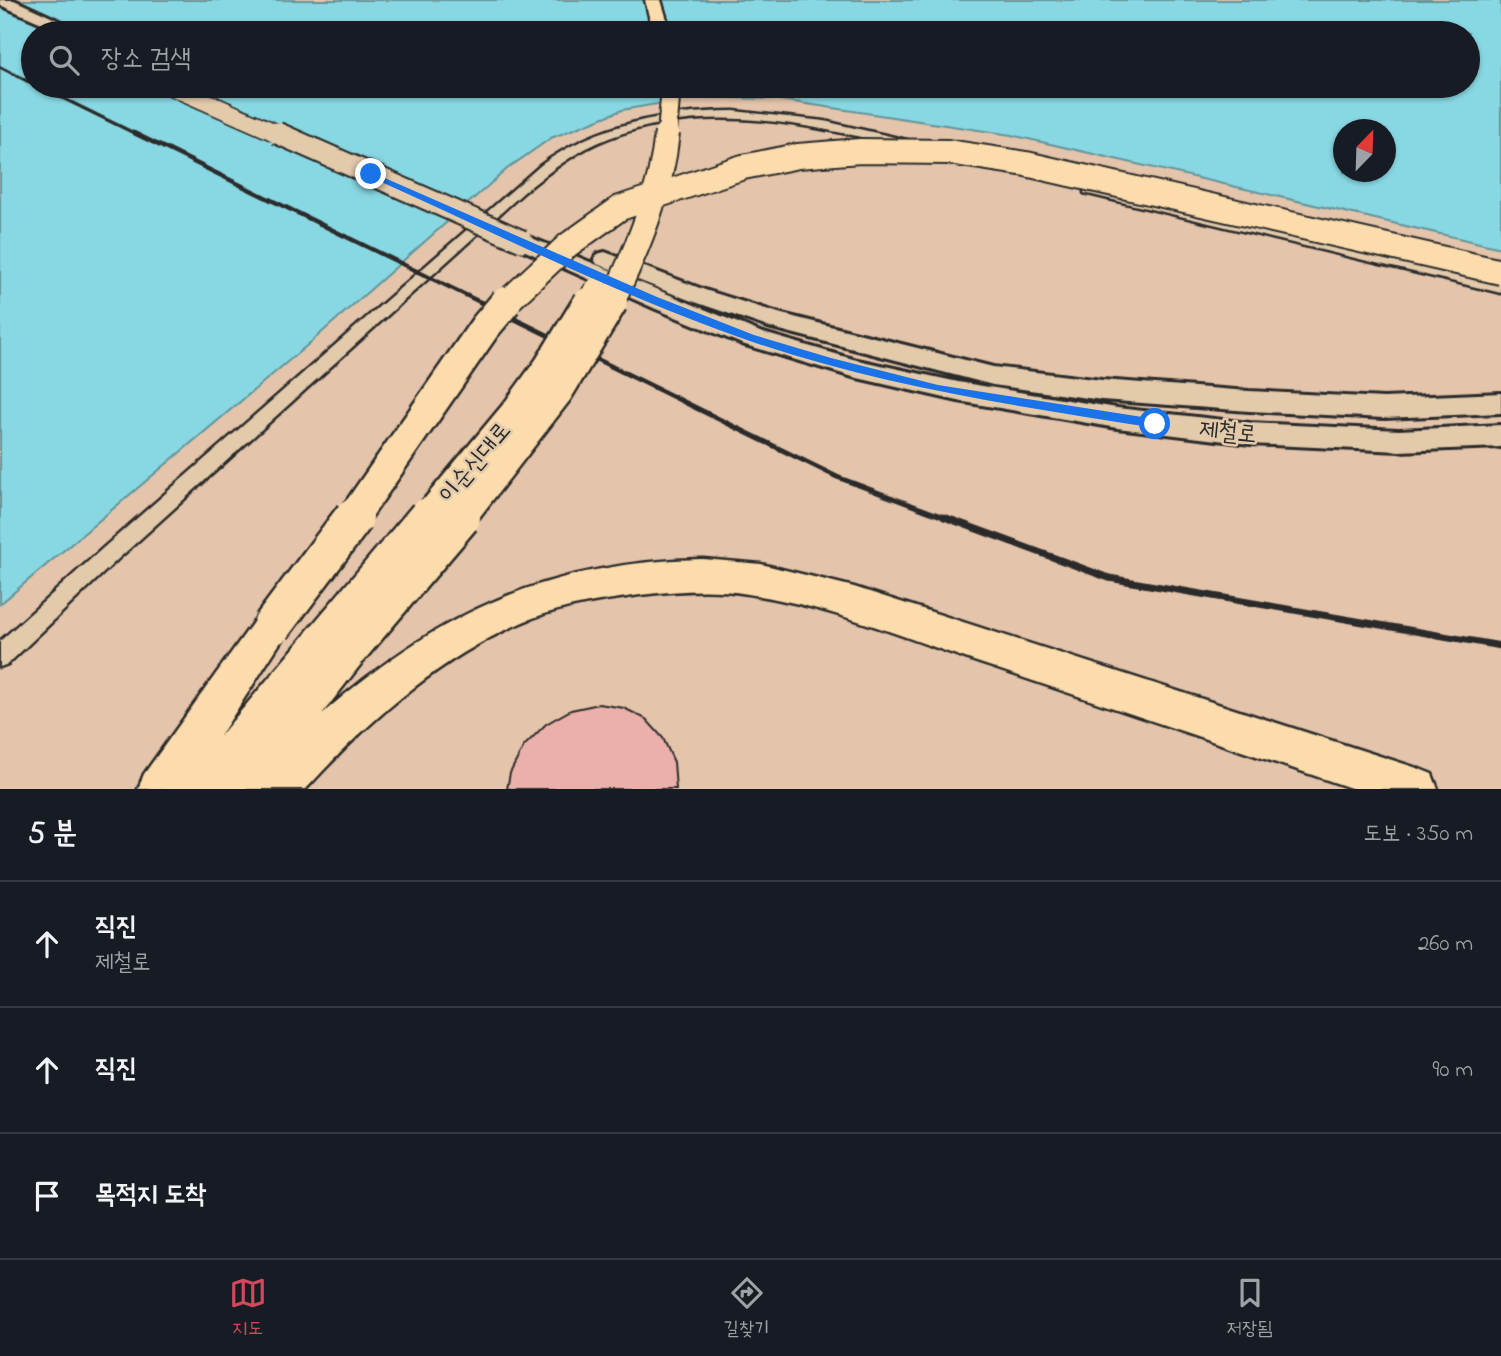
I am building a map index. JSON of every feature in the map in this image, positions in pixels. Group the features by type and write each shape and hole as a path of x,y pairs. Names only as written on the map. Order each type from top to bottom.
{"highway":[{"path":"646,2 647,21"},
{"path":"646,2 656,21"},
{"name":"이순신대로","path":"238,789 334,647 549,367 595,294 623,234 643,172 654,98"},
{"name":"이순신대로","path":"203,789 537,419 593,337 619,291 643,237 662,165 670,98"},
{"path":"159,789 485,327 517,290 568,244 620,208 722,173 798,156 860,151 948,152 1026,164 1501,272"},
{"path":"277,789 353,712 396,678 459,637 538,601 602,583 682,574 760,580 853,604 1417,789"}],"main road":[{"path":"2,0 50,21"},
{"path":"0,10 24,21"},
{"path":"199,98 529,236"},
{"path":"226,98 529,236"},
{"name":"제철로","path":"529,236 750,312 993,376 1102,390 1249,401 1384,408 1501,403"},
{"name":"제철로","path":"529,236 653,299 750,337 830,362 938,389 1127,421 1265,435 1386,440 1501,436"}],"street":[{"path":"0,656 110,554 519,189 561,157 603,136 635,126 707,113 787,118 852,130 1501,288"},
{"path":"1432,273 1501,297"}],"water":[{"path":"0,0 1501,0 1501,248 1011,135 774,99 736,98 1480,98 1480,21 21,21 21,98 691,98 622,110 551,138 507,169 311,342 0,604"}],"building":[{"path":"599,704 624,708 646,719 663,738 674,762 676,789 507,789 510,773 524,746 546,724 571,710"}],"railway":[{"path":"0,67 21,78"},
{"path":"62,98 138,135"},
{"path":"134,133 484,304"},
{"path":"480,302 837,477 949,519"},
{"path":"944,517 1109,578 1501,646"}],"route":[{"path":"371,174 653,299 750,337 830,362 938,389 1155,424"}]}
